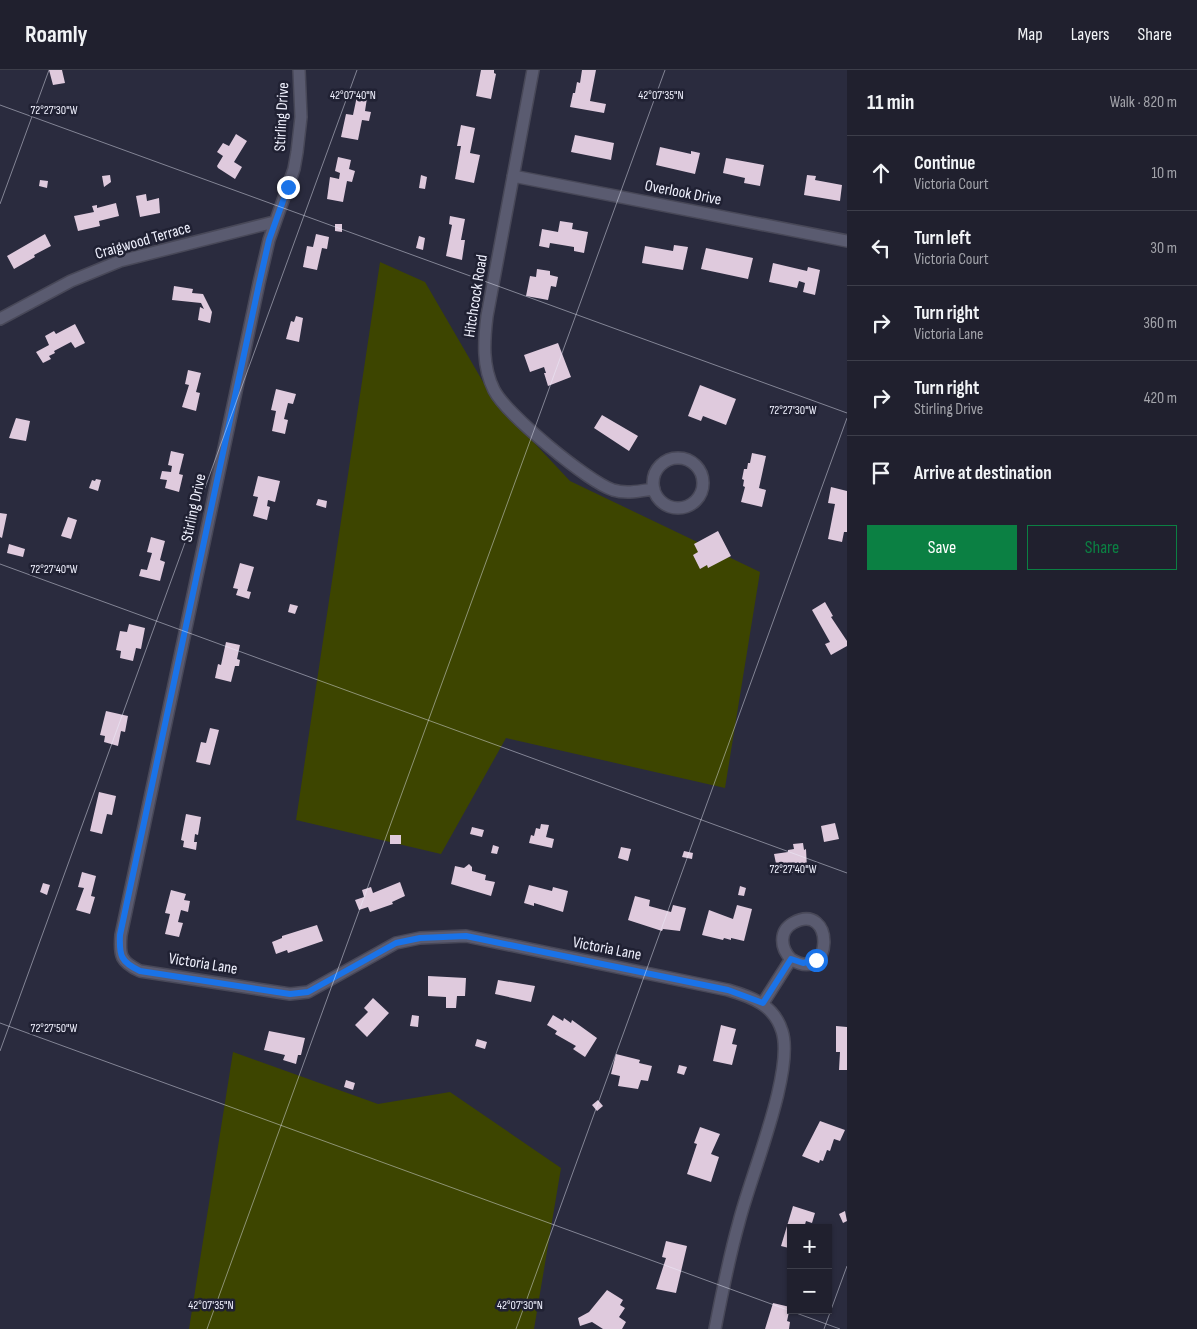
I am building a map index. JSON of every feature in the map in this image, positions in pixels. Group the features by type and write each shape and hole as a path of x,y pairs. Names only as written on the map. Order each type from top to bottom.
{"street":[{"name":"Stirling Drive","path":"121,956 120,935 257,293 274,222 294,169 298,152 301,117 299,70"},
{"name":"Hitchcock Road","path":"533,70 484,335 488,374 494,391 506,408 519,421 594,481 623,492 654,489"},
{"name":"Overlook Drive","path":"513,176 847,241"},
{"name":"Craigwood Terrace","path":"0,319 71,281 120,261 274,222"},
{"path":"675,458 685,459 694,464 702,478 700,494 693,502 683,507 668,505 659,498 654,489 653,479 657,469 665,462 675,458"},
{"name":"Victoria Lane","path":"121,956 128,965 140,971 290,994 308,992 396,943 420,938 466,936 728,990 763,1003"},
{"path":"714,1329 739,1221 784,1066 785,1047 778,1020 763,1003 791,959"}],"green space":[{"path":"380,262 425,282 493,399 570,481 760,572 725,788 506,738 441,854 296,820"},
{"path":"233,1052 378,1104 450,1092 561,1168 534,1329 189,1329"}],"building":[{"path":"49,70 62,70 65,83 53,85"},
{"path":"481,70 494,70 496,74 491,99 476,96"},
{"path":"582,70 596,70 590,101 606,104 604,113 570,107 577,82 580,83"},
{"path":"357,96 367,98 365,111 371,112 369,121 362,120 358,140 341,137 346,114 353,115"},
{"path":"461,125 475,128 470,153 480,155 474,183 455,179 461,146 457,146"},
{"path":"236,134 247,141 234,162 242,167 235,179 218,168 217,166 223,156 217,152 223,143 229,146"},
{"path":"575,135 614,143 611,160 571,152"},
{"path":"660,147 691,154 691,151 700,153 695,174 656,165"},
{"path":"338,157 351,160 349,169 355,171 352,182 347,181 343,202 327,199 330,177 339,179 340,173 335,171"},
{"path":"726,158 764,165 760,186 744,183 745,178 723,173"},
{"path":"110,175 111,182 104,187 102,176"},
{"path":"421,175 427,177 425,189 419,188"},
{"path":"807,175 816,176 815,180 842,185 840,201 804,195"},
{"path":"40,180 48,181 47,188 39,186"},
{"path":"146,194 147,201 159,198 160,213 140,217 136,196"},
{"path":"116,203 119,216 99,221 100,226 78,231 74,216 94,212 92,206 97,205 97,208"},
{"path":"450,216 465,219 461,240 465,240 462,260 446,256 452,225 449,224"},
{"path":"560,221 573,223 572,229 588,232 584,253 574,251 574,247 550,243 549,248 539,246 542,229 558,232"},
{"path":"335,224 342,224 342,232 335,231"},
{"path":"45,234 51,246 14,269 7,256"},
{"path":"316,234 329,237 327,249 322,248 317,270 303,267 307,246 313,247"},
{"path":"419,236 425,238 423,250 416,248"},
{"path":"674,245 688,247 683,270 642,263 645,246 673,251"},
{"path":"706,248 753,258 748,279 701,269"},
{"path":"773,263 807,271 808,267 820,270 815,295 803,292 805,283 799,281 797,288 769,282"},
{"path":"537,269 550,271 550,275 558,277 556,287 551,286 548,300 526,296 530,276 536,277"},
{"path":"174,286 193,289 192,293 203,294 212,312 210,323 198,320 200,307 204,309 201,303 172,300"},
{"path":"296,316 303,318 299,342 286,339 291,321 294,322"},
{"path":"75,324 85,343 75,348 71,342 54,351 55,353 49,356 51,359 43,363 36,352 49,345 45,336 54,331 56,334"},
{"path":"558,343 571,377 548,386 544,367 530,372 524,355"},
{"path":"188,370 201,373 196,392 200,393 196,411 182,407 189,385 185,384"},
{"path":"700,385 736,399 726,425 703,416 701,421 688,416"},
{"path":"276,389 296,394 293,404 288,403 284,419 288,420 285,434 272,431 276,411 271,410"},
{"path":"602,415 638,436 629,451 594,428"},
{"path":"16,418 30,421 26,441 9,438"},
{"path":"171,451 184,454 179,474 183,475 179,492 165,488 167,480 160,479 162,471 171,472 172,466 168,465"},
{"path":"752,453 766,456 759,488 766,490 762,507 741,502 745,487 743,486 744,480 742,479 744,469 747,469 748,463 750,463"},
{"path":"258,476 280,481 275,502 268,500 267,506 270,507 267,520 253,516 258,497 253,496"},
{"path":"96,479 101,480 98,491 89,488 92,480 95,481"},
{"path":"831,487 847,491 847,532 844,532 842,542 828,539 835,504 828,503"},
{"path":"318,499 327,501 326,508 316,505"},
{"path":"0,513 7,514 2,538 0,537"},
{"path":"68,517 77,520 71,539 61,536"},
{"path":"718,531 731,556 708,568 707,565 700,569 693,555 698,552 694,544"},
{"path":"151,537 165,541 160,560 165,562 160,581 139,576 141,569 147,570 152,553 147,552"},
{"path":"9,544 25,549 23,557 7,553"},
{"path":"240,563 254,567 247,591 251,592 249,599 236,595 238,589 233,588"},
{"path":"825,602 833,616 831,617 847,641 847,646 831,655 825,644 830,642 812,610"},
{"path":"290,604 298,606 295,614 288,612"},
{"path":"129,624 145,628 141,649 136,648 133,661 120,658 121,651 116,650 120,631 127,632"},
{"path":"226,642 240,645 237,659 240,660 239,666 235,666 231,682 215,678 218,664 221,665"},
{"path":"106,711 128,716 125,732 121,731 118,746 104,742 105,736 100,735"},
{"path":"210,728 219,730 210,765 196,762 201,742 206,743"},
{"path":"99,792 116,796 112,815 107,814 102,834 90,831"},
{"path":"186,814 201,817 198,835 195,834 196,850 183,847 184,841 181,840"},
{"path":"835,823 839,839 824,842 821,826"},
{"path":"541,824 549,825 546,837 554,839 552,848 529,843 531,835 534,836 536,828 540,829"},
{"path":"472,827 484,830 482,837 470,834"},
{"path":"390,835 401,835 401,844 390,844"},
{"path":"803,843 804,850 806,849 807,868 799,869 799,873 778,873 774,854 788,852 788,850 794,849 793,844"},
{"path":"493,845 499,847 497,854 491,853"},
{"path":"621,847 631,849 628,861 618,858"},
{"path":"684,851 693,853 692,859 682,857"},
{"path":"469,864 472,867 472,871 486,875 485,880 495,882 491,896 451,884 455,866 464,868"},
{"path":"82,872 96,876 91,896 95,897 90,914 76,910 84,888 78,887"},
{"path":"400,882 405,896 392,902 393,904 370,912 368,907 359,910 355,900 364,897 362,890 371,887 373,893"},
{"path":"43,883 50,885 47,895 40,892"},
{"path":"529,885 552,891 553,887 568,891 563,912 534,903 534,906 524,903"},
{"path":"740,886 746,888 744,896 738,895"},
{"path":"171,890 186,894 184,900 190,901 188,912 181,910 178,922 183,923 179,937 165,934 170,914 165,913"},
{"path":"635,896 650,900 649,906 671,912 673,905 686,908 680,931 663,929 662,931 628,920"},
{"path":"737,905 752,909 744,941 731,938 731,940 724,938 723,940 702,935 709,910 733,919"},
{"path":"317,925 323,941 288,953 287,950 276,954 272,942 282,938 282,936"},
{"path":"428,976 466,978 465,996 457,996 456,1008 446,1008 446,997 428,996"},
{"path":"498,980 535,986 531,1002 495,994"},
{"path":"373,998 389,1013 367,1037 355,1025 368,1012 364,1008"},
{"path":"412,1015 419,1016 418,1027 410,1026"},
{"path":"553,1015 563,1021 564,1018 571,1023 572,1020 597,1038 585,1057 573,1049 576,1046 555,1034 557,1031 547,1025"},
{"path":"721,1025 736,1029 732,1044 737,1045 732,1065 713,1061"},
{"path":"836,1026 847,1027 847,1070 839,1070 840,1052 836,1052"},
{"path":"269,1031 305,1038 301,1055 298,1055 296,1064 283,1060 285,1055 264,1050"},
{"path":"477,1039 487,1042 485,1049 475,1046"},
{"path":"616,1054 640,1060 639,1063 652,1066 648,1081 641,1080 638,1089 618,1086 620,1076 611,1074"},
{"path":"679,1065 687,1067 684,1075 677,1073"},
{"path":"346,1080 355,1083 353,1090 344,1087"},
{"path":"598,1100 603,1106 597,1111 592,1105"},
{"path":"820,1121 845,1130 840,1141 834,1139 830,1151 827,1150 823,1161 820,1160 819,1163 802,1156"},
{"path":"700,1127 720,1134 711,1154 719,1157 711,1182 687,1174 697,1144 694,1143"},
{"path":"793,1206 815,1213 812,1223 806,1221 805,1224 788,1224"},
{"path":"845,1211 847,1221 843,1223 839,1214"},
{"path":"787,1226 787,1248 781,1246"},
{"path":"666,1241 687,1246 676,1293 656,1289 666,1258 662,1257"},
{"path":"607,1290 623,1300 620,1305 625,1308 619,1317 626,1322 622,1329 603,1329 592,1322 580,1326 578,1318 589,1312"},
{"path":"773,1303 787,1306 788,1314 787,1321 790,1322 789,1329 765,1329"}],"route":[{"path":"288,187 280,204 269,240 259,284 120,935 121,956 128,965 140,971 290,994 308,992 396,943 420,938 466,936 728,990 763,1003 791,959 803,963 816,960"}]}
